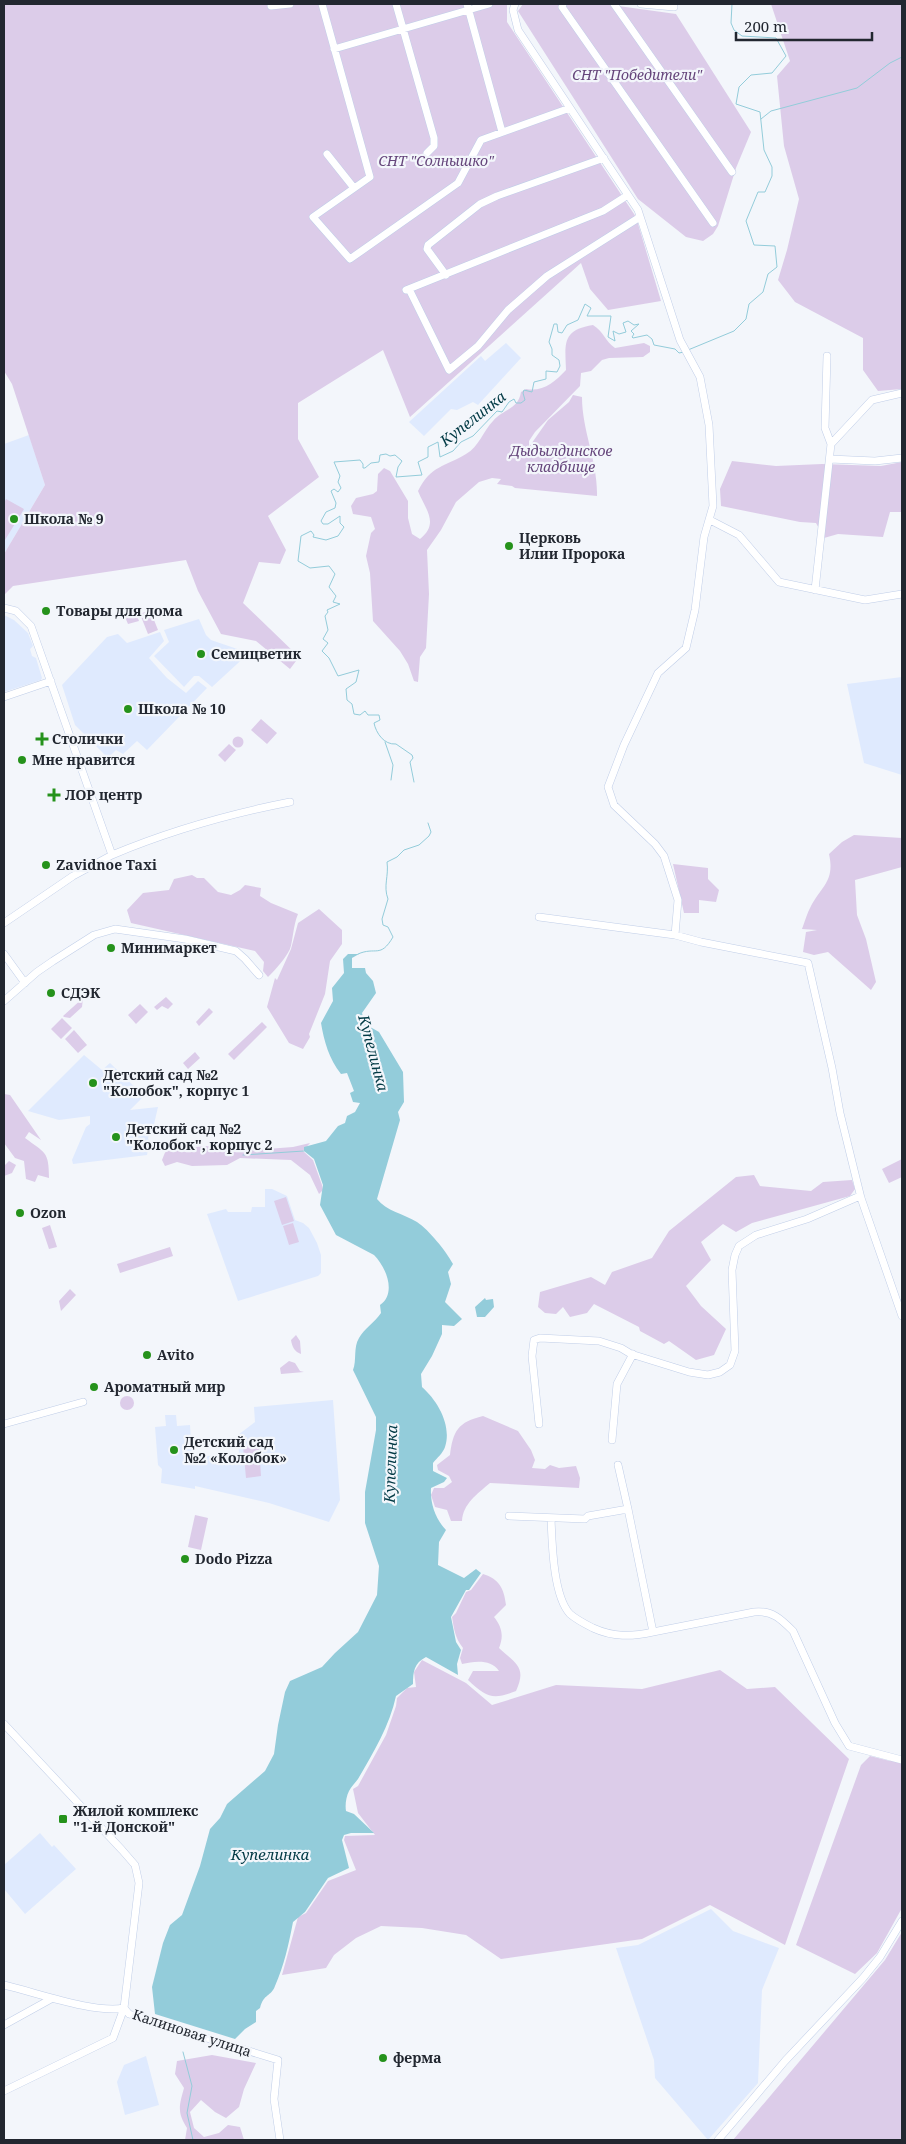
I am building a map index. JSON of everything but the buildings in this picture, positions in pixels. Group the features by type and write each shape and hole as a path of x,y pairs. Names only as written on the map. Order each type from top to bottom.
{"street":[{"path":"271,6 290,4"},
{"path":"322,4 370,177 313,217 350,259 458,183 481,140 570,108"},
{"path":"396,4 434,138 434,146 427,153"},
{"path":"334,49 468,7 489,4"},
{"path":"515,4 514,20 518,30 604,158 640,217 683,347 700,376 710,425 714,490 710,520 704,537 695,610 686,648 658,673 624,745 608,787 614,805 655,844 664,856 678,900 675,935"},
{"path":"563,4 562,7 713,223"},
{"path":"614,4 732,172"},
{"path":"642,4 674,7"},
{"path":"468,7 502,132"},
{"path":"328,154 354,188"},
{"path":"446,275 427,249 428,245 480,204 497,196 604,158"},
{"path":"628,195 603,211 407,290 449,370 478,346 508,310 547,276 640,217"},
{"path":"815,590 823,502 831,444 826,428 827,356"},
{"path":"831,444 872,400 902,393"},
{"path":"830,459 875,461 902,458"},
{"path":"710,520 739,535 779,582 865,600 902,594"},
{"path":"4,608 16,611 31,626 112,855"},
{"path":"4,697 51,682"},
{"path":"4,924 72,876 112,855 222,817 290,802"},
{"path":"539,917 675,935 808,963 860,1196 902,1316"},
{"path":"4,1001 37,972 94,935 115,929 185,940 236,952 259,975"},
{"path":"4,954 25,983"},
{"path":"539,1424 532,1362 534,1340 540,1338 599,1341 633,1354 701,1375 714,1374 725,1369 732,1361 735,1351 732,1270 735,1255 740,1246 756,1235 807,1219 860,1196"},
{"path":"612,1440 617,1384 633,1354"},
{"path":"4,1424 83,1402"},
{"path":"618,1465 652,1632"},
{"path":"509,1516 585,1519 588,1516 628,1508"},
{"path":"551,1518 554,1566 563,1601 570,1614 592,1627 618,1636 633,1636 754,1612 770,1612 793,1631 835,1723 849,1746 902,1760"},
{"name":"Калиновая улица","path":"4,1724 135,1865 139,1883 124,2008 129,2014 279,2057 274,2099 280,2140"},
{"path":"718,2140 785,2062 863,1978 880,1957 902,1921"},
{"path":"4,1984 38,1993 51,1999 112,2011 124,2008"},
{"path":"4,2026 51,1999"},
{"path":"4,2091 112,2038 124,2008"}],"shaded area":[{"path":"506,343 521,358 478,405 473,402 457,410 451,409 424,436 409,422 481,356 485,361"},
{"name":"Школа № 9","path":"29,435 45,485 4,554 4,444"},
{"path":"4,615 14,620 28,633 33,646 30,649 32,656 36,658 42,678 41,680 4,692"},
{"name":"Семицветик","path":"199,619 206,635 211,640 249,653 212,687 199,676 194,676 184,687 154,656 169,642 164,630"},
{"name":"Школа № 10","path":"160,632 164,641 149,658 167,678 186,693 198,681 207,688 147,750 137,741 123,754 116,750 108,758 75,725 62,685 107,637 118,634 127,643"},
{"path":"902,677 902,775 864,763 847,684"},
{"path":"84,1055 102,1070 110,1063 144,1096 130,1110 158,1107 152,1133 149,1134 148,1139 150,1141 147,1155 73,1164 72,1160 86,1127 90,1124 90,1116 59,1120 28,1111"},
{"path":"265,1189 272,1189 287,1196 295,1220 309,1228 321,1255 321,1273 318,1276 238,1301 207,1214 226,1209 228,1212 251,1212 252,1207 265,1207"},
{"path":"333,1400 340,1500 329,1522 269,1503 195,1486 195,1489 161,1483 162,1469 158,1465 155,1427 166,1426 165,1415 176,1415 177,1426 190,1425 192,1457 239,1454 238,1435 255,1422 254,1407"},
{"path":"40,1833 76,1869 25,1914 4,1889 4,1865"},
{"path":"711,1909 733,1931 779,1948 762,1990 758,2083 708,2140 655,2078 654,2060 616,1948 638,1945"},
{"path":"146,2056 159,2105 125,2115 117,2082 124,2065"}],"green space":[{"name":"СНТ \"Солнышко\"","path":"4,4 507,4 507,22 636,217 661,301 608,310 590,289 581,263 410,417 383,350 298,403 298,439 319,477 268,516 286,550 280,564 259,562 243,603 299,657 290,669 256,641 221,634 198,591 186,560 13,586 4,595 4,554 45,485 12,384 4,371"},
{"name":"СНТ \"Победители\"","path":"523,4 604,4 676,14 751,132 736,168 718,226 713,234 703,241 686,237 638,199 518,11"},
{"path":"771,4 902,4 902,389 878,391 863,370 863,338 795,302 778,280 799,199 784,146 777,76 790,61"},
{"name":"Дыдылдинское кладбище","path":"593,325 615,348 644,343 650,346 650,352 643,357 602,360 591,371 581,373 580,386 535,432 529,441 529,447 548,420 569,402 573,395 582,397 584,422 597,483 597,496 515,488 497,484 501,479 492,478 479,482 456,502 441,530 427,550 429,594 426,648 420,657 418,682 414,681 408,664 400,651 373,621 370,573 366,556 371,533 375,529 371,517 353,514 351,506 356,498 373,494 377,491 378,474 384,468 390,471 408,501 408,518 412,534 420,539 426,533 430,522 427,510 418,491 423,482 433,471 470,451 493,421 517,402 521,392 526,389 538,389 558,378 566,370 565,352 571,334 583,327"},
{"path":"732,461 776,466 822,464 881,466 902,462 902,512 890,512 883,537 838,534 824,538 816,523 800,522 721,506 720,489"},
{"path":"6,499 24,509 5,540 4,503"},
{"path":"150,610 158,630 148,634 140,614"},
{"path":"136,613 139,621 128,624 125,617"},
{"path":"261,719 277,733 267,744 251,730"},
{"path":"238,736 244,742 238,748 232,742"},
{"path":"229,744 236,750 225,762 218,755"},
{"path":"854,835 902,838 902,867 855,880 857,915 866,939 876,982 871,990 828,952 814,955 803,952 806,932 817,930 802,929 815,899 829,877 829,854 842,842"},
{"path":"673,864 708,868 708,879 719,890 716,902 699,900 699,913 684,913"},
{"path":"192,875 197,878 204,878 218,892 231,895 245,885 261,888 260,896 271,903 298,914 290,949 268,977 263,971 264,962 255,951 131,923 127,910 143,893 169,890 174,879"},
{"path":"319,909 342,930 342,944 330,961 325,994 309,1034 310,1037 303,1049 289,1043 267,1007 275,978 277,980 291,949 298,923"},
{"path":"166,997 173,1004 168,1009 162,1006 157,1010 154,1007"},
{"path":"83,998 82,1007 70,1018 63,1016"},
{"path":"140,1004 148,1012 136,1024 128,1015"},
{"path":"209,1008 213,1012 199,1026 196,1022"},
{"path":"62,1018 72,1028 61,1039 51,1029"},
{"path":"262,1022 267,1027 234,1060 228,1054"},
{"path":"74,1030 87,1045 78,1053 65,1039"},
{"path":"195,1052 200,1058 188,1069 183,1063"},
{"path":"4,1094 10,1095 41,1140 29,1132 25,1138 47,1157 49,1178 38,1175 35,1182 26,1179 24,1161 15,1158 4,1143"},
{"path":"310,1143 303,1151 313,1160 323,1190 319,1194 310,1175 291,1160 240,1158 227,1165 192,1166 177,1162 165,1166 162,1160 166,1150 206,1146 239,1151 293,1147"},
{"path":"902,1159 902,1177 889,1183 882,1169"},
{"path":"9,1161 16,1165 12,1173 4,1176 4,1166"},
{"path":"754,1175 760,1186 811,1191 823,1182 852,1180 855,1189 850,1196 752,1223 736,1232 723,1224 701,1242 711,1260 686,1286 701,1306 726,1329 714,1355 696,1360 669,1341 664,1344 640,1331 639,1327 594,1304 587,1313 570,1317 563,1307 556,1314 545,1313 538,1307 540,1292 591,1277 605,1285 612,1272 652,1258 669,1231 736,1177"},
{"path":"286,1197 294,1221 282,1225 274,1201"},
{"path":"293,1223 299,1242 289,1245 283,1226"},
{"path":"50,1225 57,1247 49,1249 42,1228"},
{"path":"170,1247 173,1256 120,1273 117,1264"},
{"path":"70,1289 76,1295 61,1311 59,1301"},
{"path":"296,1335 300,1341 301,1354 295,1351 291,1343 291,1340"},
{"path":"289,1361 295,1363 300,1371 304,1372 281,1374 280,1368"},
{"path":"124,1396 130,1396 134,1403 130,1410 124,1410 120,1406 120,1400"},
{"path":"483,1416 518,1431 531,1450 535,1460 532,1468 545,1469 550,1465 559,1468 576,1466 580,1478 579,1488 490,1483 468,1504 462,1521 451,1521 447,1510 435,1507 431,1495 434,1488 444,1488 452,1482 449,1476 438,1470 437,1465 450,1455 453,1440 458,1429 468,1421"},
{"path":"259,1445 261,1476 246,1478 243,1446"},
{"path":"195,1515 208,1518 201,1550 188,1547"},
{"path":"483,1574 497,1582 504,1594 506,1605 494,1617 499,1624 501,1632 499,1648 515,1662 520,1671 516,1691 501,1696 485,1694 468,1680 473,1671 499,1671 492,1664 487,1663 462,1664 460,1658 463,1648 454,1629 452,1617 456,1613 466,1592 471,1590"},
{"path":"422,1660 466,1683 492,1705 556,1685 642,1689 720,1670 747,1689 775,1687 849,1759 785,1945 710,1905 642,1939 501,1959 466,1935 422,1928 381,1926 356,1938 334,1955 326,1968 282,1975 298,1917 306,1913 328,1881 356,1870 344,1840 345,1836 375,1835 358,1813 353,1789 358,1786 386,1735 397,1698 407,1688 416,1687 414,1672"},
{"path":"870,1756 890,1761 902,1761 902,1908 877,1953 855,1974 796,1945 861,1765"},
{"path":"902,1932 902,2140 733,2140 885,1960"},
{"path":"212,2055 256,2063 244,2089 239,2107 226,2118 215,2112 201,2100 190,2112 194,2128 204,2137 219,2133 228,2125 240,2127 244,2140 185,2140 187,2128 180,2113 184,2088 175,2074 177,2061"}],"water":[{"name":"Купелинка","path":"348,954 359,954 352,958 352,968 365,968 366,973 373,981 376,993 362,1013 365,1024 379,1032 403,1072 404,1102 398,1112 400,1120 377,1199 385,1207 417,1222 432,1235 446,1253 453,1264 448,1272 451,1284 445,1302 462,1319 454,1326 442,1325 442,1334 421,1374 422,1387 433,1399 442,1414 447,1431 445,1447 433,1463 433,1471 447,1478 444,1482 431,1488 434,1510 446,1530 439,1542 438,1565 464,1578 476,1569 481,1573 469,1590 466,1590 451,1617 456,1642 461,1650 457,1664 458,1675 426,1657 415,1668 413,1684 396,1696 390,1718 380,1739 358,1779 349,1791 346,1801 346,1811 354,1814 374,1833 351,1833 344,1835 342,1840 349,1868 328,1878 305,1912 293,1922 284,1962 272,1992 263,2000 260,2008 256,2011 256,2022 235,2039 155,2014 152,1987 163,1943 170,1925 182,1915 200,1866 210,1829 220,1818 227,1804 265,1771 274,1754 285,1692 290,1681 322,1667 358,1632 377,1595 379,1566 365,1523 365,1492 376,1430 376,1417 353,1370 357,1342 381,1313 380,1305 388,1294 388,1280 386,1273 374,1255 336,1235 320,1205 323,1185 314,1159 304,1151 304,1147 326,1141 338,1126 345,1123 347,1116 355,1112 360,1103 353,1102 350,1093 354,1091 347,1073 341,1074 330,1056 321,1023 333,1001 332,988 344,973 343,959"},
{"path":"485,1298 486,1300 493,1299 494,1307 485,1317 477,1317 475,1307"}],"waterway":[{"name":"Купелинка","path":"688,350 734,331 746,319 749,304 763,292 768,274 777,267 775,246 754,245 746,221 758,192 765,192 772,176 772,167 764,150 760,112 736,104 739,87 751,75 772,73 786,56 776,38 742,36 734,30 731,23 732,4"},
{"path":"761,119 771,111 857,88 890,63 902,57"},
{"name":"Купелинка","path":"414,782 410,762 413,758 412,755 396,744 388,743 381,738 374,723 380,720 379,715 368,715 365,711 360,715 354,714 352,704 347,700 346,689 356,682 359,670 338,676 329,658 322,651 328,643 323,639 328,630 325,616 328,612 327,610 340,604 333,602 336,596 329,587 335,574 329,566 310,568 298,561 301,536 311,531 314,535 313,537 326,540 338,536 344,527 340,523 340,516 328,524 323,524 321,521 326,512 335,508 336,503 331,491 334,489 338,492 341,488 338,482 340,476 334,462 360,460 363,468 365,468 371,463 379,462 380,455 395,455 402,461 398,467 396,477 422,475 418,462 428,457 428,447 438,442 440,457 453,451 461,442 473,436 497,411 502,412 509,402 514,399 516,403 521,403 525,400 524,390 532,392 534,382 546,379 546,371 557,372 560,366 559,360 552,355 549,342 554,324 557,324 558,332 562,333 567,325 578,320 585,304 591,308 587,316 611,316 608,337 615,341 613,331 619,334 626,332 623,323 628,321 634,325 639,324 631,331 634,334 633,338 647,335 652,339 654,345 675,349 679,353 684,352"},
{"path":"385,742 393,765 391,780"},
{"name":"Купелинка","path":"358,954 381,950 389,944 393,937 388,927 383,925 382,919 388,899 386,890 387,862 397,857 404,850 419,845 429,836 431,832 428,823"},
{"path":"243,1155 304,1151"},
{"name":"Купелинка","path":"183,2052 192,2086 187,2113 193,2140"}],"place":[{"name":"Школа № 9","path":"14,519"},
{"name":"Церковь Илии Пророка","path":"509,546"},
{"name":"Товары для дома","path":"46,611"},
{"name":"Семицветик","path":"201,654"},
{"name":"Школа № 10","path":"128,709"},
{"name":"Столички","path":"42,739"},
{"name":"Мне нравится","path":"22,760"},
{"name":"ЛОР центр","path":"54,795"},
{"name":"Zavidnoe Taxi","path":"46,865"},
{"name":"Минимаркет","path":"111,948"},
{"name":"СДЭК","path":"51,993"},
{"name":"Детский сад №2 \"Колобок\", корпус 1","path":"93,1083"},
{"name":"Детский сад №2 \"Колобок\", корпус 2","path":"116,1137"},
{"name":"Ozon","path":"20,1213"},
{"name":"Avito","path":"147,1355"},
{"name":"Ароматный мир","path":"94,1387"},
{"name":"Детский сад №2 «Колобок»","path":"174,1450"},
{"name":"Dodo Pizza","path":"185,1559"},
{"name":"Жилой комплекс \"1-й Донской\"","path":"63,1819"},
{"name":"ферма","path":"383,2058"}]}
